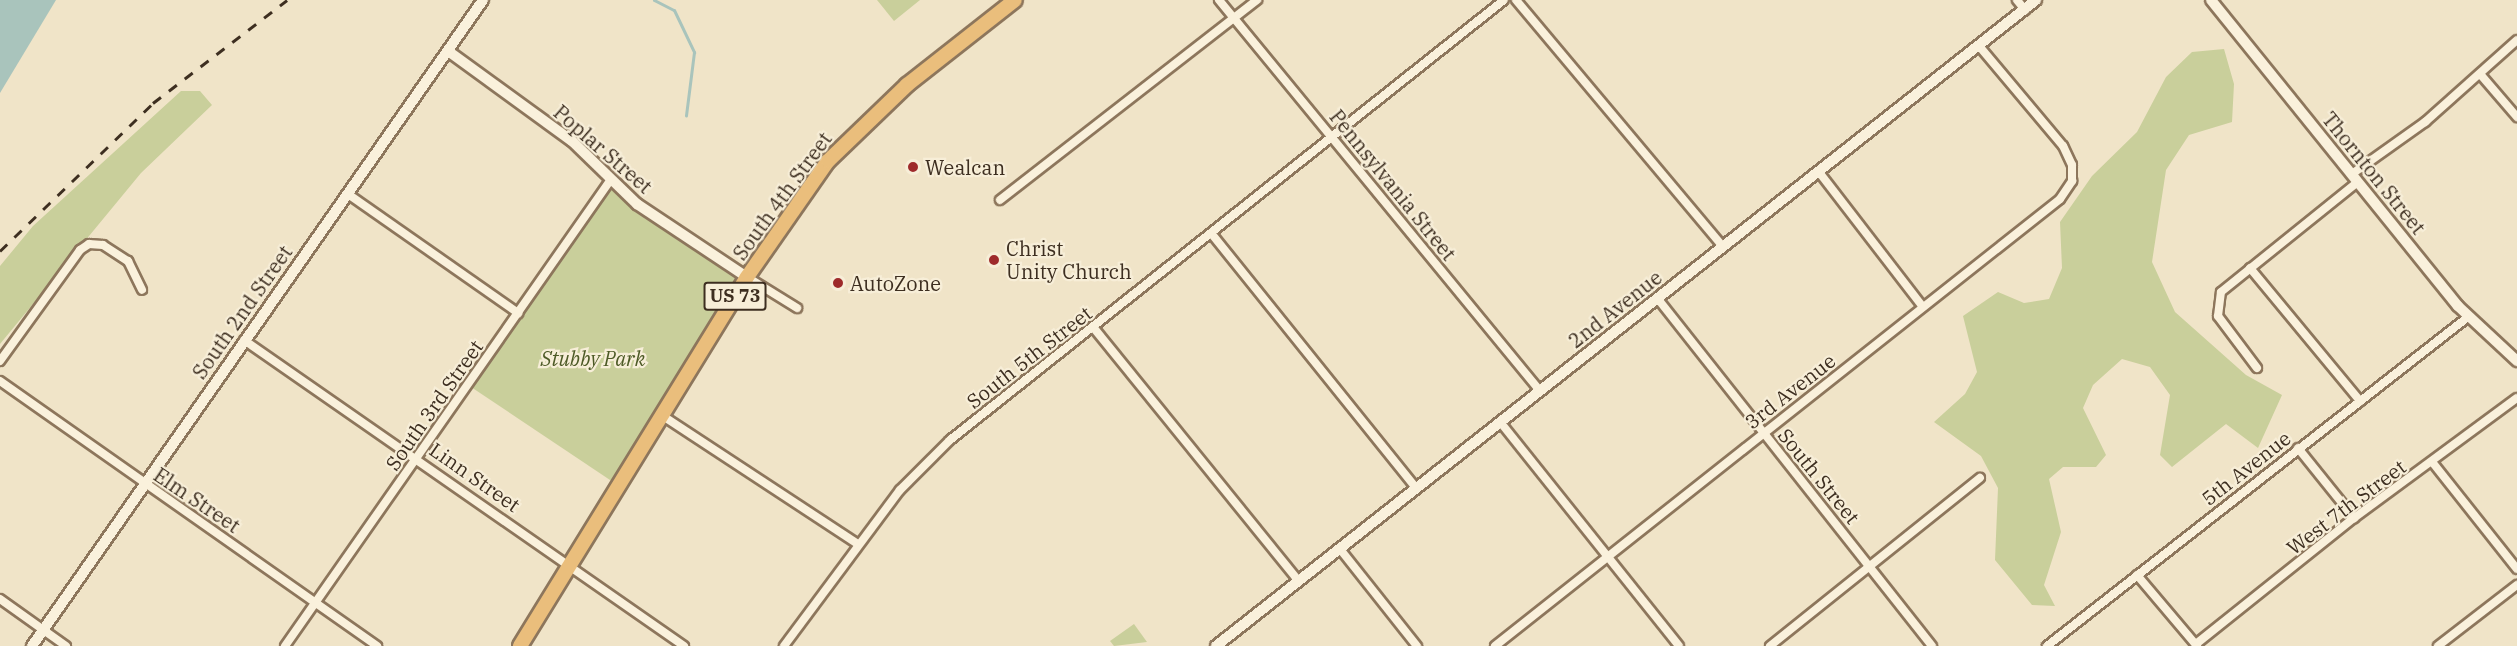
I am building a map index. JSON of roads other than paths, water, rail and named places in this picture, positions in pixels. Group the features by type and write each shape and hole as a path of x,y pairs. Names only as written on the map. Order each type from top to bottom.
{"highway":[{"name":"South 4th Street","path":"520,646 568,561 747,277 804,192 855,130 1015,0"}],"street":[{"name":"South 2nd Street","path":"32,646 483,0"},
{"name":"Pennsylvania Street","path":"1219,0 1540,392"},
{"path":"1000,200 1257,0"},
{"name":"South 5th Street","path":"784,646 900,490 950,440 1504,0"},
{"path":"1516,0 1723,247"},
{"path":"2017,0 2025,10"},
{"name":"2nd Avenue","path":"1216,646 2036,0"},
{"name":"Thornton Street","path":"2211,0 2468,317 2517,361"},
{"path":"2257,368 2218,316 2221,292 2480,74 2517,40"},
{"name":"3rd Avenue","path":"1495,646 2060,199 2072,181 2072,165 2063,146 1979,46"},
{"name":"Poplar Street","path":"448,51 572,141 609,182 747,277 797,308"},
{"path":"2480,74 2517,117"},
{"path":"1819,172 1923,307"},
{"name":"South 3rd Street","path":"285,646 609,182"},
{"path":"348,194 518,313"},
{"path":"1211,233 1416,488"},
{"path":"0,361 89,244 103,245 128,261 142,290"},
{"path":"2250,268 2360,401"},
{"name":"South Street","path":"1658,299 1932,646"},
{"name":"5th Avenue","path":"2047,646 2468,317"},
{"path":"1093,327 1299,581"},
{"name":"Linn Street","path":"244,340 568,561 684,646"},
{"name":"Elm Street","path":"0,381 377,646"},
{"name":"West 7th Street","path":"2196,645 2354,518 2433,463 2517,398"},
{"path":"660,414 858,544"},
{"path":"1501,423 1679,646"},
{"path":"2298,448 2354,518"},
{"path":"2433,463 2517,569"},
{"path":"1770,646 1980,478"},
{"path":"1340,549 1417,646"},
{"path":"2137,575 2196,645"},
{"path":"2438,646 2517,585"},
{"path":"0,599 66,646"}],"water":[{"path":"0,0 56,0 0,93"}],"waterway":[{"path":"654,0 674,10 694,52 686,115"}],"railway":[{"path":"0,251 153,103 287,0"}],"place":[{"name":"Wealcan","path":"913,167"},
{"name":"Christ Unity Church","path":"994,260"},
{"name":"AutoZone","path":"838,283"}],"park label":[{"name":"Stubby Park","path":"593,358"}]}
